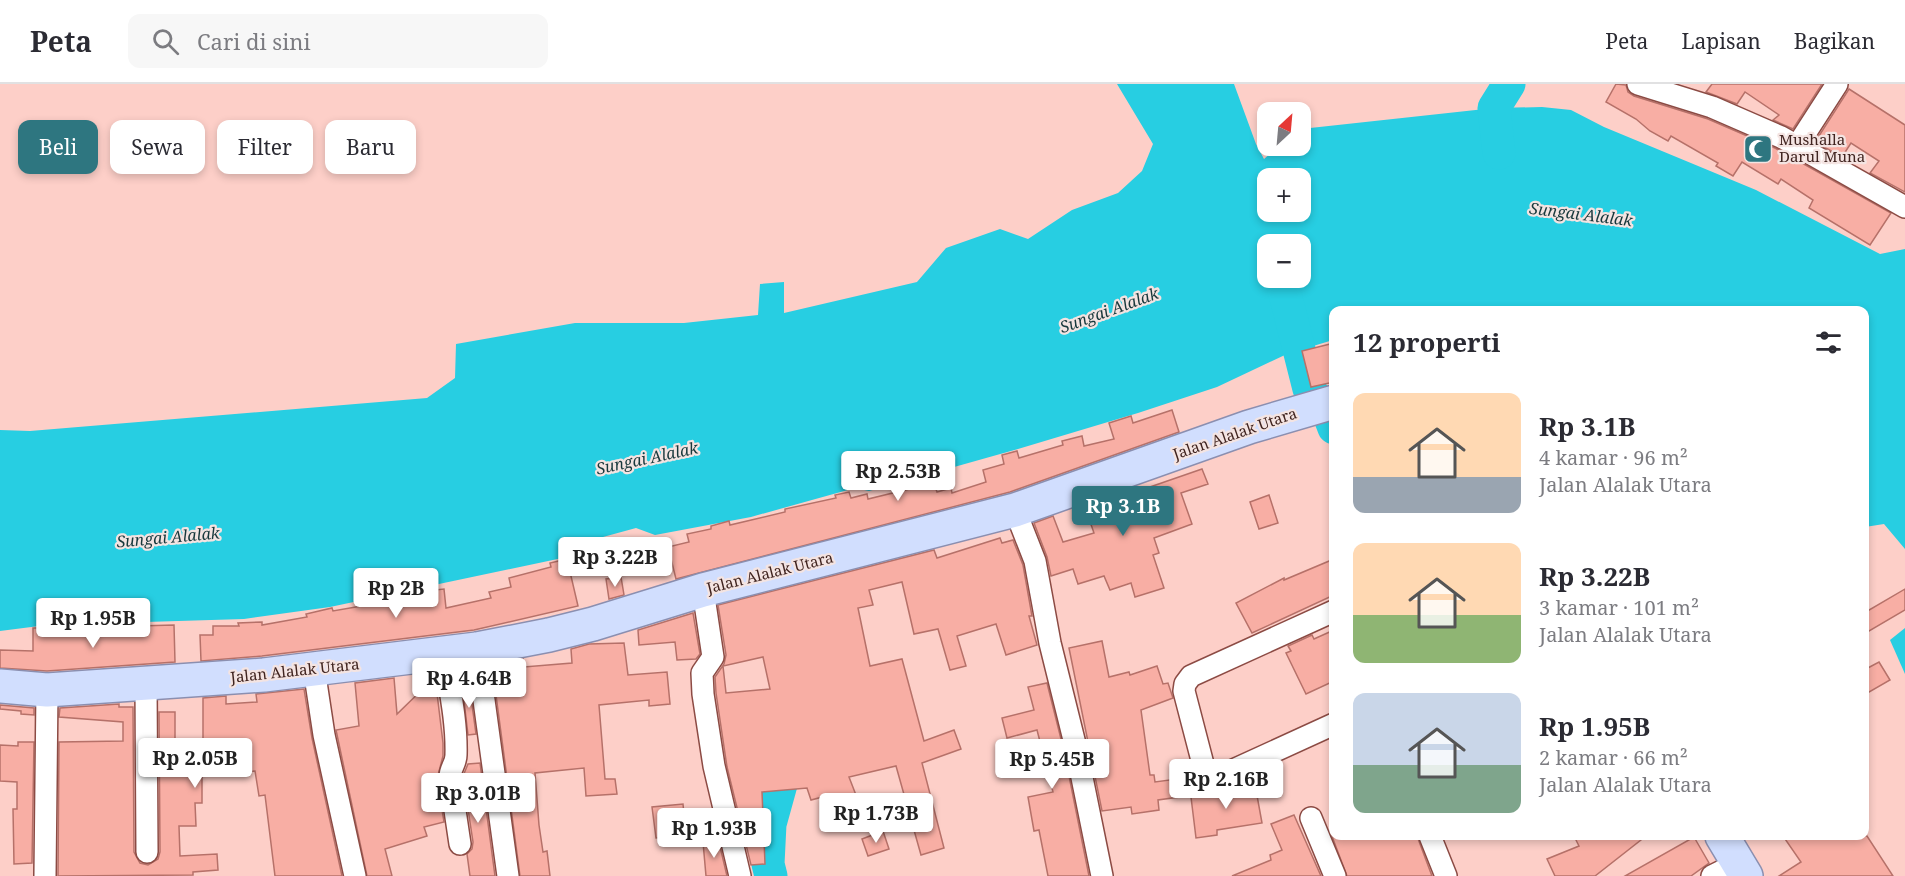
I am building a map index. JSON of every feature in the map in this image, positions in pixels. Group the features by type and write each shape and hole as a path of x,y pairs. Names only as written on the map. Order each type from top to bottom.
{"main road":[{"name":"Jalan Alalak Utara","path":"0,686 47,690 264,675 477,648 593,624 702,590 1015,510 1250,427 1325,405"}],"street":[{"path":"1638,84 1713,107 1797,146 1905,207"},
{"path":"1797,146 1837,84"},
{"path":"1015,510 1035,561 1050,643 1076,748 1102,876"},
{"path":"702,590 713,657 702,673 703,694 714,766 740,876"},
{"path":"1329,612 1191,676 1185,684 1184,691 1204,768 1210,775 1218,777 1329,726"},
{"path":"477,648 508,876"},
{"path":"444,653 457,752 450,777 460,844"},
{"path":"314,669 324,735 355,876"},
{"path":"146,683 147,852"},
{"path":"45,876 47,690"},
{"path":"1311,818 1335,876"},
{"path":"1432,840 1446,876"}],"water":[{"name":"Sungai Alalak","path":"1117,84 1234,84 1257,146 1257,156 1262,156 1264,159 1267,156 1311,156 1311,128 1494,108 1542,107 1571,110 1604,127 1756,190 1880,254 1905,249 1905,549 1884,524 1869,526 1869,306 1329,306 1329,341 1287,354 1217,387 1018,449 869,491 855,488 751,517 655,535 636,528 603,537 586,553 330,607 244,619 47,625 0,631 0,430 30,431 427,398 455,378 456,344 575,323 684,323 758,315 760,284 784,282 784,313 917,282 946,248 1000,229 1028,239 1072,210 1118,193 1142,171 1153,144"},
{"path":"1905,628 1905,674 1890,640"}],"building":[{"path":"1616,84 1626,85 1628,92 1634,96 1708,119 1775,148 1891,213 1870,245 1809,208 1813,200 1781,179 1778,184 1742,162 1733,176 1716,166 1718,163 1671,136 1668,141 1650,131 1636,119 1606,102"},
{"path":"1712,84 1822,84 1793,129 1773,120 1779,115 1745,92 1737,104 1706,92"},
{"path":"1849,89 1905,125 1905,192 1870,173 1879,161 1851,143 1842,157 1815,142"},
{"path":"1329,344 1329,383 1311,387 1302,351"},
{"path":"1172,410 1179,432 1010,492 676,579 668,547 689,542 687,534 711,529 711,526 729,521 730,525 785,512 785,509 836,498 835,495 849,492 851,498 867,494 868,499 934,483 937,492 951,488 952,493 986,482 983,470 1004,464 1002,455 1017,451 1019,458 1063,445 1062,441 1082,436 1084,446 1114,439 1109,423 1131,416 1133,423"},
{"path":"1202,469 1208,484 1181,493 1192,524 1154,538 1159,553 1153,555 1164,588 1135,597 1131,583 1110,590 1104,576 1078,584 1073,569 1051,576 1047,557 1034,523 1053,516 1063,542 1094,533 1087,513 1122,500 1121,497"},
{"path":"1269,495 1278,523 1259,529 1250,502"},
{"path":"1000,538 1002,543 1013,540 1023,565 1032,616 1029,616 1037,645 1006,655 996,624 957,636 966,666 950,670 938,629 914,634 902,582 869,590 873,605 858,608 870,666 902,659 924,741 954,730 961,749 922,763 944,848 921,855 896,766 849,777 861,808 838,816 830,795 811,800 807,788 762,792 765,864 751,865 727,767 716,693 715,677 724,664 726,655 718,605 934,550 937,558","holes":["763,657 770,689 726,693 723,666"]},
{"path":"567,559 578,606 474,630 262,656 201,661 200,635 213,635 213,626 239,626 238,623 262,622 262,625 307,617 306,614 332,608 333,611 444,589 446,608 491,598 489,592 511,587 509,578 551,567 550,563"},
{"path":"1329,561 1329,597 1252,633 1236,603 1284,578 1284,580"},
{"path":"621,577 624,595 609,599 606,579"},
{"path":"1905,589 1905,610 1869,631 1869,610"},
{"path":"693,613 700,654 696,659 677,660 675,642 639,645 638,630"},
{"path":"174,625 175,662 47,671 0,668 0,650 33,651 33,628 48,628 48,631 139,632 138,626"},
{"path":"1329,632 1329,683 1306,694 1286,653 1291,651 1288,646 1312,635 1314,639"},
{"path":"1102,641 1109,677 1129,672 1130,675 1157,666 1163,684 1168,683 1173,698 1141,710 1150,775 1154,775 1155,782 1192,777 1194,795 1158,800 1159,810 1132,814 1131,807 1102,811 1069,648"},
{"path":"624,643 628,675 667,672 670,704 649,706 649,700 599,705 605,779 615,779 617,794 586,796 584,768 535,773 539,825 543,852 547,851 550,876 520,876 494,680 507,679 506,663 523,659 524,667 572,663 571,649 589,644"},
{"path":"1879,662 1890,680 1869,692 1869,667"},
{"path":"394,678 397,714 432,680 436,685 443,743 443,756 437,779 444,822 424,827 427,836 385,849 392,876 367,876 336,730 359,726 355,683"},
{"path":"462,683 469,683 476,734 468,735"},
{"path":"1047,683 1064,751 1089,876 1048,876 1039,830 1034,831 1028,797 1053,792 1037,730 1007,738 1002,718 1034,710 1028,687"},
{"path":"304,689 312,738 342,876 275,876 265,795 259,796 255,771 202,774 202,803 195,803 196,826 179,826 180,856 217,854 218,870 193,872 193,875 58,876 59,742 123,741 123,722 59,717 60,708 119,704 119,707 133,707 134,852 140,863 148,865 158,859 160,852 159,712 175,712 175,742 203,743 203,698 226,696 226,704 257,702 256,694"},
{"path":"0,705 34,708 34,715 0,709"},
{"path":"18,742 34,742 32,863 14,864 13,809 17,809 17,782 0,781 0,745 18,746"},
{"path":"480,763 495,876 470,876 467,854 472,849 473,842 463,776 468,764"},
{"path":"1254,779 1262,823 1217,830 1217,835 1196,838 1191,797 1237,789 1236,783"},
{"path":"683,804 686,835 656,838 652,807"},
{"path":"1294,815 1321,876 1232,876 1271,860 1270,855 1282,850 1271,824"},
{"path":"883,831 889,849 868,856 862,839"},
{"path":"718,838 727,876 706,876 703,842"},
{"path":"1869,839 1893,876 1779,876 1801,862 1786,840"},
{"path":"1333,840 1418,840 1432,876 1347,876"},
{"path":"1576,840 1641,840 1595,876 1555,876 1547,859 1579,846"},
{"path":"1689,840 1696,840 1709,863 1691,876 1625,876"}],"waterway":[{"path":"1499,153 1494,108 1509,84"},
{"path":"1284,288 1309,389 1329,415"},
{"path":"771,876 768,864 770,824 783,777 775,754 779,751"}],"place":[{"name":"Mushalla Darul Muna","path":"1758,149"}]}
